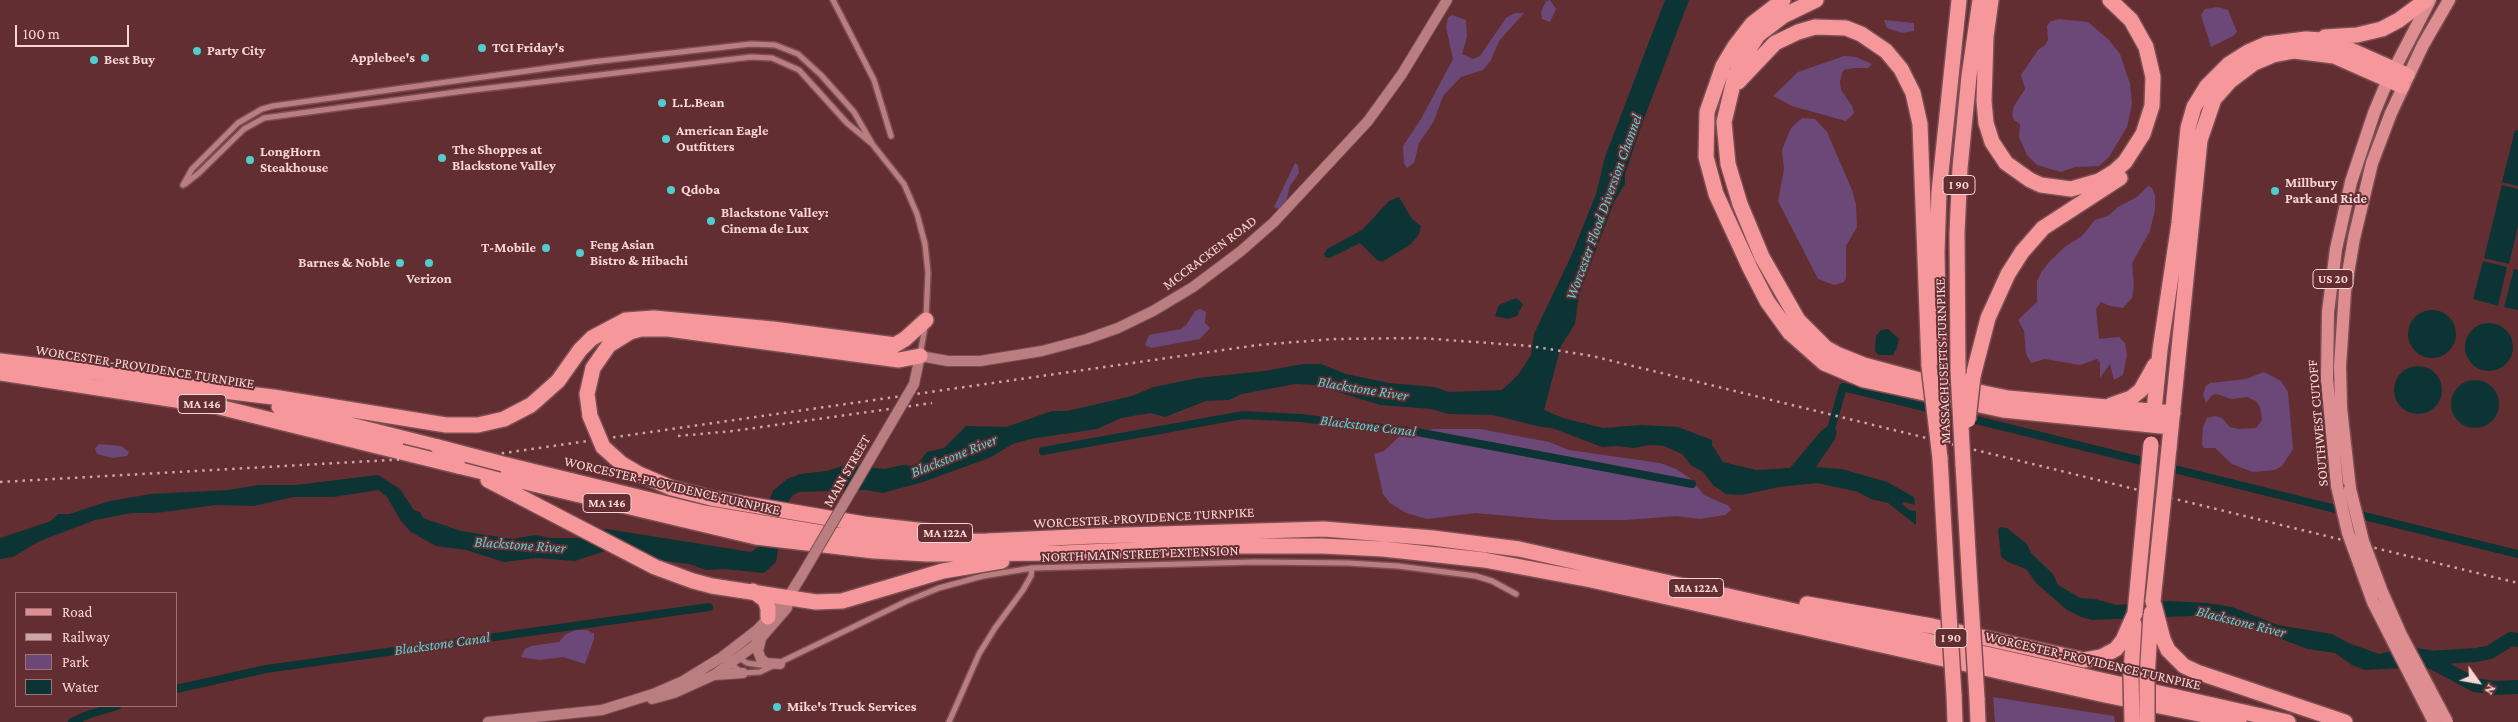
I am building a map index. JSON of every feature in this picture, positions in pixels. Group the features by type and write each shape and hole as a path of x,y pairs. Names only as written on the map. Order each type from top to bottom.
{"highway":[{"path":"1793,0 1779,3 1752,24 1734,46 1723,66 1708,112 1706,156 1716,194 1750,268 1768,301 1790,334 1824,363 1864,380 2003,410 2172,420"},
{"path":"1816,0 1783,16 1758,35 1735,76 1724,122 1728,164 1740,204 1757,247 1798,320 1826,348 1864,365 1980,394 2105,406 2153,418"},
{"name":"MASSACHUSETTS TURNPIKE","path":"1956,722 1934,367 1939,192 1958,0"},
{"name":"MASSACHUSETTS TURNPIKE","path":"1978,722 1958,371 1957,233 1960,168 1969,76 1980,0"},
{"path":"1991,0 1986,36 1984,101 1986,123 1992,142 2006,163 2030,180 2041,185 2071,189 2099,180 2114,172 2125,162 2143,134 2152,106 2153,77 2146,47 2130,20 2110,0"},
{"path":"1963,464 1973,376 1988,318 2008,274 2022,252 2044,228 2127,172 2140,157 2149,142 2159,117 2162,102 2159,60 2145,25 2124,0"},
{"path":"2132,722 2133,623 2153,418 2160,350 2179,223 2188,128 2194,107 2212,79 2229,64 2266,44 2357,35 2382,29 2399,20 2426,0"},
{"path":"1726,109 1742,76 1775,43 1798,32 1815,27 1846,28 1861,34 1886,51 1901,69 1913,93 1920,124 1934,367"},
{"path":"2306,39 2323,40 2344,47 2398,78"},
{"path":"2147,722 2147,679 2154,628 2153,601 2200,140 2214,99 2230,81 2254,63 2273,55 2294,51 2334,56 2398,78"},
{"path":"166,384 292,400 446,425 478,425 504,419 531,405 558,381 580,350 592,338 626,320 654,318 773,329 895,345 920,356"},
{"path":"895,345 905,340 926,320"},
{"name":"MA 122A","path":"920,356 899,360 668,329 641,329 630,332 609,345 593,368 587,394 590,416 604,447 622,464 639,474 690,493 760,507 864,524 947,533 1095,536"},
{"path":"2105,406 2131,398 2141,390 2149,379 2160,350"},
{"name":"WORCESTER-PROVIDENCE TURNPIKE","path":"0,360 94,372 266,404 696,511 757,530"},
{"name":"WORCESTER-PROVIDENCE TURNPIKE","path":"0,373 215,406 458,466 757,530 927,554 1063,553 1114,549 1322,546 1383,549 1484,560 1536,568 2105,695 2239,722"},
{"path":"458,466 675,575 712,586 789,596"},
{"name":"WORCESTER-PROVIDENCE TURNPIKE","path":"792,536 852,536 939,542 1284,529 1365,531 1519,549 1646,576 2288,722"},
{"name":"MA 122A","path":"789,596 816,602 842,601 943,571 1063,553"},
{"path":"1646,576 1685,578 1807,604 1932,626 2075,659 2094,659 2110,654 2120,645 2133,623"},
{"path":"753,591 765,600 768,608 768,617"},
{"path":"2154,628 2168,650 2184,666 2205,676 2345,722"},
{"path":"2105,695 2202,722"}],"main road":[{"name":"MCCRACKEN ROAD","path":"920,356 948,361 980,361 1010,358 1088,339 1176,299 1241,251 1274,222 1368,121 1402,74 1447,0"},
{"name":"SOUTHWEST CUTOFF","path":"2430,0 2398,78 2364,191 2346,291 2340,366 2341,408 2350,490 2364,540 2382,592 2401,635 2447,722"},
{"name":"SOUTHWEST CUTOFF","path":"2434,722 2373,602 2348,534 2337,486 2327,379 2328,312 2336,249 2361,148 2398,78 2449,0"},
{"name":"MAIN STREET","path":"488,722 589,712 663,697 714,675 789,596 914,384 920,356"},
{"name":"MAIN STREET","path":"632,702 683,682 731,657 762,636 787,608 789,596"},
{"path":"762,636 758,651 761,659 766,663 780,664"},
{"path":"714,675 743,673"}],"street":[{"path":"833,0 874,80 891,136"},
{"path":"874,145 847,123 799,70 772,58 751,57 464,91 264,118 244,128 199,173 183,185 192,169 238,123 273,106 592,62 751,44 775,45 798,54 806,60 854,112 874,145 904,184 922,228 928,273 926,320 920,356"},
{"name":"NORTH MAIN STREET EXTENSION","path":"743,673 760,672 780,664 874,617 940,588 983,576 1032,568 1246,562 1348,563 1398,566 1476,576 1492,581 1516,594"},
{"path":"949,722 979,654 995,628 1023,590 1031,576 1032,568"},
{"path":"731,657 743,673"},
{"name":"NORTH MAIN STREET EXTENSION","path":"731,657 755,666 780,664"}],"green space":[{"path":"1550,0 1556,9 1550,22 1542,19 1541,12 1546,1"},
{"path":"2218,7 2228,10 2237,32 2211,47 2201,15 2205,9"},
{"path":"1515,13 1524,13 1499,41 1491,60 1483,70 1461,77 1443,96 1434,121 1419,143 1414,163 1407,168 1404,163 1403,146 1421,119 1453,59 1446,27 1448,18 1452,15 1466,20 1467,37 1462,54 1473,59 1480,56 1506,18"},
{"path":"2058,19 2088,22 2109,40 2120,54 2130,84 2132,104 2127,127 2109,157 2099,166 2075,167 2061,172 2037,165 2027,155 2019,137 2020,124 2014,120 2012,114 2014,106 2025,89 2021,75 2038,50 2048,40 2047,26 2050,22"},
{"path":"1884,20 1914,23 1914,31 1902,33 1887,28"},
{"path":"1844,56 1856,57 1872,64 1868,68 1854,68 1844,70 1842,73 1841,90 1852,106 1854,113 1846,121 1792,106 1773,96 1798,72"},
{"path":"1802,118 1815,119 1827,132 1852,190 1856,205 1857,227 1846,246 1846,278 1844,282 1834,285 1818,279 1778,201 1784,169 1782,150 1791,128"},
{"path":"1295,163 1298,165 1299,173 1290,186 1286,202 1279,209 1274,207"},
{"path":"2148,186 2152,188 2155,195 2155,210 2150,231 2132,263 2134,285 2132,298 2123,308 2101,302 2096,309 2099,339 2119,337 2125,343 2127,355 2123,375 2114,380 2110,364 2100,378 2100,363 2097,359 2080,365 2045,359 2031,363 2026,354 2024,331 2018,320 2037,302 2037,281 2042,271 2066,246 2082,236 2095,220 2108,216 2118,207 2137,197"},
{"path":"1200,309 1206,312 1205,323 1210,328 1200,339 1151,348 1145,345 1149,335 1181,329 1195,311"},
{"path":"2264,372 2281,381 2288,392 2293,449 2282,466 2275,470 2253,472 2232,464 2215,448 2204,448 2202,444 2203,427 2207,418 2215,416 2222,418 2230,427 2239,429 2256,428 2262,420 2260,407 2256,401 2247,397 2231,399 2217,394 2212,395 2206,403 2203,394 2206,386 2210,383 2246,379"},
{"path":"1433,429 1480,429 1549,442 1569,450 1660,463 1676,469 1691,479 1704,495 1729,506 1731,510 1725,515 1700,519 1677,516 1626,520 1554,520 1475,513 1427,519 1406,513 1390,503 1383,494 1374,454 1384,451 1402,434"},
{"path":"99,444 121,446 129,452 127,456 112,458 97,454 95,449"},
{"path":"576,630 587,630 594,634 585,664 563,657 539,660 521,657 525,649 531,646 559,642 566,634"},
{"path":"1993,697 2114,716 2115,722 1995,722"}],"water":[{"name":"Worcester Flood Diversion Channel","path":"1665,0 1689,0 1642,124 1625,174 1625,184 1614,202 1579,295 1575,324 1561,346 1544,410 1563,418 1603,428 1641,425 1678,427 1712,440 1712,445 1723,462 1756,470 1790,468 1821,431 1828,426 1833,427 1837,431 1835,439 1816,467 1842,469 1887,482 1914,497 1915,505 1904,502 1902,504 1909,510 1916,511 1916,525 1888,503 1871,499 1858,492 1817,483 1779,487 1742,495 1726,494 1713,485 1703,472 1692,466 1682,454 1664,446 1650,445 1634,448 1602,447 1552,428 1493,415 1448,414 1432,409 1380,405 1315,385 1295,384 1242,394 1229,400 1206,401 1165,417 1150,413 1121,418 1097,429 1030,439 1013,444 989,458 923,482 883,493 865,490 799,492 793,495 785,506 776,562 764,573 724,569 706,570 689,564 665,561 639,554 605,551 575,561 537,558 504,562 466,550 436,546 411,532 401,521 387,497 378,490 333,497 293,497 254,506 217,505 156,513 132,513 95,520 40,541 13,557 0,559 0,538 51,521 58,514 69,514 110,501 151,494 228,490 259,485 296,485 378,475 400,489 414,510 420,512 423,518 461,531 513,539 535,535 551,538 586,538 600,530 607,529 751,552 759,546 768,503 773,491 787,479 800,474 827,471 845,465 885,469 902,465 912,466 918,463 927,452 944,448 966,426 1006,427 1052,411 1067,411 1132,396 1154,387 1198,378 1264,371 1303,364 1321,364 1346,374 1389,383 1434,387 1449,392 1502,390 1518,375 1531,355 1534,334 1572,254 1596,194 1605,157"},
{"path":"2515,130 2518,131 2518,186 2502,182"},
{"path":"2502,185 2518,189 2518,226 2509,264 2484,258"},
{"path":"1399,197 1412,219 1421,226 1419,234 1411,244 1382,262 1377,260 1360,243 1330,258 1325,257 1324,254 1327,249 1362,230 1389,201"},
{"path":"2483,261 2507,267 2498,306 2473,299"},
{"path":"2514,269 2518,270 2518,310 2504,307"},
{"path":"1516,298 1523,304 1517,316 1508,319 1495,316 1499,305"},
{"path":"2427,310 2437,310 2449,317 2456,329 2456,339 2449,351 2437,358 2427,358 2419,354 2412,347 2408,339 2408,329 2412,321 2419,314"},
{"path":"2484,323 2494,323 2506,330 2513,342 2513,352 2506,364 2494,371 2484,371 2476,367 2469,360 2465,352 2465,342 2469,334 2476,327"},
{"path":"1888,329 1899,339 1897,348 1893,355 1878,355 1875,351 1876,336 1881,330"},
{"path":"2413,366 2423,366 2435,373 2442,385 2442,395 2435,407 2423,414 2413,414 2405,410 2398,403 2394,395 2394,385 2398,377 2405,370"},
{"path":"2470,380 2480,380 2492,387 2499,399 2499,409 2492,421 2480,428 2470,428 2462,424 2455,417 2451,409 2451,399 2455,391 2462,384"},
{"path":"2001,527 2007,528 2027,544 2031,553 2053,574 2058,585 2080,598 2095,599 2116,605 2169,601 2208,603 2232,607 2278,625 2332,634 2349,643 2379,654 2408,647 2430,650 2441,657 2446,666 2445,672 2422,667 2365,670 2352,665 2335,653 2308,649 2240,624 2192,616 2092,620 2081,617 2067,610 2036,583 2026,569 2001,557 1998,529"}],"waterway":[{"path":"1829,436 1843,387 2518,554"},
{"name":"Blackstone Canal","path":"1043,451 1243,415 1301,418 1417,432 1692,484"},
{"name":"Blackstone Canal","path":"178,689 266,669 709,607"},
{"name":"Blackstone River","path":"2426,658 2477,655 2490,652 2511,639 2518,640"},
{"name":"Blackstone River","path":"2430,661 2475,685 2494,688 2518,687"},
{"name":"Blackstone Canal","path":"72,722 114,707"}],"railway":[{"path":"0,482 497,454 1258,345 1334,339 1420,338 1530,346 1592,356 2518,583"},
{"path":"678,436 733,431 932,403"}],"place":[{"name":"TGI Friday's","path":"482,48"},
{"name":"Party City","path":"197,51"},
{"name":"Applebee's","path":"425,58"},
{"name":"Best Buy","path":"94,60"},
{"name":"L.L.Bean","path":"662,103"},
{"name":"American Eagle Outfitters","path":"666,139"},
{"name":"The Shoppes at Blackstone Valley","path":"442,158"},
{"name":"LongHorn Steakhouse","path":"250,160"},
{"name":"Qdoba","path":"671,190"},
{"name":"Millbury Park and Ride","path":"2275,191"},
{"name":"Blackstone Valley: Cinema de Lux","path":"711,221"},
{"name":"T-Mobile","path":"546,248"},
{"name":"Feng Asian Bistro & Hibachi","path":"580,253"},
{"name":"Barnes & Noble","path":"400,263"},
{"name":"Verizon","path":"429,263"},
{"name":"Mike's Truck Services","path":"777,707"}]}
